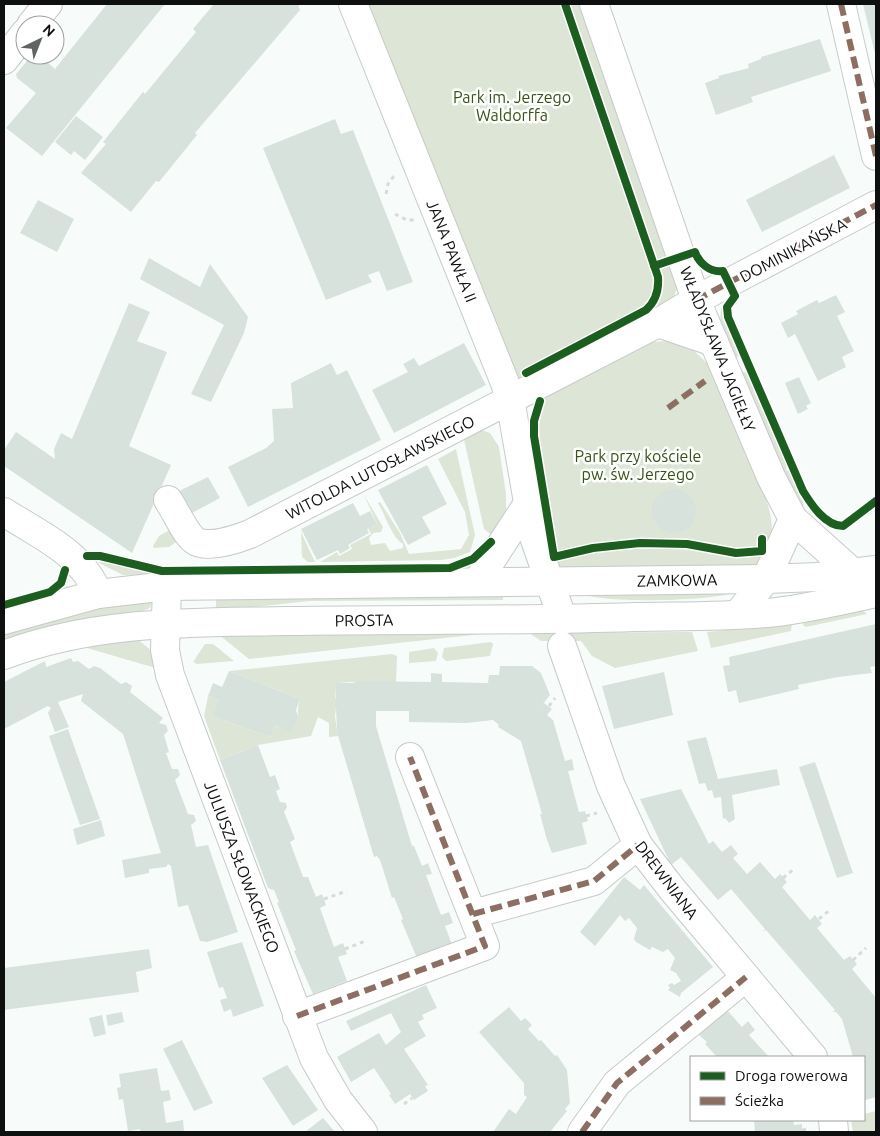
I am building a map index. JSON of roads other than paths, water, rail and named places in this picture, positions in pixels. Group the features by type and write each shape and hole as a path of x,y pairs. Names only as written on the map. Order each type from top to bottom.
{"street":[{"path":"39,15 48,4"},
{"name":"JANA PAWŁA II","path":"353,4 510,399 527,506 562,633"},
{"name":"WŁADYSŁAWA JAGIEŁŁY","path":"594,4 696,300 771,478 793,519 864,572"},
{"path":"841,4 876,156"},
{"path":"4,60 15,46"},
{"name":"DOMINIKAŃSKA","path":"510,399 658,323 696,300 876,205"},
{"path":"658,323 714,342"},
{"name":"WITOLDA LUTOSŁAWSKIEGO","path":"168,500 193,540 202,544 232,541 250,534 510,399"},
{"path":"4,620 98,594 167,586 477,582 527,506"},
{"path":"4,512 79,562 92,578 98,594"},
{"path":"738,614 766,579 793,519"},
{"name":"ZAMKOWA","path":"477,582 766,579 864,572"},
{"name":"JULIUSZA SŁOWACKIEGO","path":"167,586 165,650 170,675 314,1058 338,1100 363,1132"},
{"path":"562,633 822,606 876,593"},
{"name":"PROSTA","path":"166,623 426,619 562,633"},
{"path":"4,655 81,634 135,625 166,623"},
{"name":"DREWNIANA","path":"562,633 610,786 638,845 663,879 812,1056"},
{"path":"298,1016 485,946 474,914 410,757"},
{"path":"474,914 594,880 638,845"},
{"path":"582,1132 617,1083 746,977"}],"park label":[{"name":"Park im. Jerzego Waldorffa","path":"512,106"},
{"name":"Park przy kościele pw. św. Jerzego","path":"638,465"}]}
